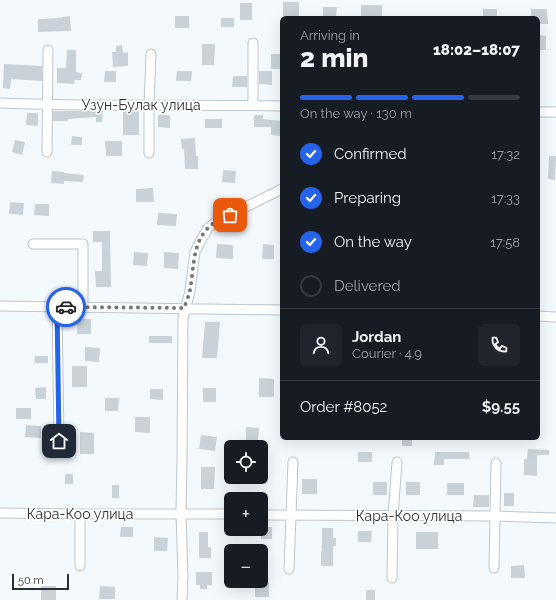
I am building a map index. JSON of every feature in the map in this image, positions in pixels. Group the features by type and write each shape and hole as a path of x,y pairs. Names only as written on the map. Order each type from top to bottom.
{"street":[{"path":"253,43 253,105"},
{"path":"47,152 48,50"},
{"path":"148,153 151,54"},
{"name":"Узун-Булак улица","path":"0,103 47,105 280,106"},
{"path":"540,112 556,112"},
{"path":"182,600 182,318 190,291 195,252 208,228 217,221 280,190"},
{"path":"33,244 83,244 83,307"},
{"path":"0,306 280,310"},
{"path":"57,307 59,441"},
{"path":"540,316 556,317"},
{"path":"289,570 293,462"},
{"path":"392,578 393,516 397,462"},
{"path":"494,568 496,463"},
{"name":"Кара-Коо улица","path":"0,513 224,514"},
{"path":"80,514 80,566"},
{"name":"Кара-Коо улица","path":"268,515 495,516 556,518"}],"building":[{"path":"283,2 299,2 299,16 283,16"},
{"path":"240,3 252,3 252,20 240,20"},
{"path":"361,5 382,5 382,16 361,16"},
{"path":"323,7 337,7 336,16 323,16"},
{"path":"483,9 497,9 497,16 483,16"},
{"path":"531,9 547,9 548,24 540,24 540,16 531,16"},
{"path":"70,16 71,31 38,32 38,19 62,18"},
{"path":"175,16 189,16 189,28 175,28"},
{"path":"221,18 234,18 234,27 221,27"},
{"path":"540,35 546,36 546,50 540,50"},
{"path":"202,44 215,44 214,65 202,65"},
{"path":"122,45 123,53 128,52 128,66 113,67 112,52 116,52 116,46"},
{"path":"67,50 76,50 76,72 82,73 81,80 75,80 74,84 57,83 57,68 66,68"},
{"path":"271,54 280,54 280,69 271,69"},
{"path":"4,64 42,66 42,81 11,79 10,89 3,88"},
{"path":"105,71 116,71 116,82 104,82"},
{"path":"177,71 192,71 191,81 176,81"},
{"path":"259,71 272,71 272,85 259,84"},
{"path":"233,76 247,76 247,87 232,87"},
{"path":"53,111 103,111 102,122 96,122 96,117 68,119 67,121 53,121"},
{"path":"123,111 139,111 139,135 123,135"},
{"path":"27,113 38,113 38,126 26,125"},
{"path":"158,115 170,115 170,128 158,127"},
{"path":"254,115 263,115 263,119 280,121 280,136 271,135 271,127 254,127"},
{"path":"205,119 222,119 222,128 205,128"},
{"path":"72,136 82,137 82,145 71,145"},
{"path":"195,138 196,156 198,156 198,169 185,169 184,149 182,149 181,139"},
{"path":"15,140 25,142 22,155 12,152"},
{"path":"105,141 122,141 122,156 106,156"},
{"path":"549,156 556,156 555,180 548,179"},
{"path":"223,170 236,171 235,183 222,182"},
{"path":"52,171 84,175 83,182 64,181 64,184 51,183"},
{"path":"153,188 154,202 136,202 136,189"},
{"path":"10,202 24,203 23,215 9,214"},
{"path":"35,204 49,204 49,216 34,215"},
{"path":"158,213 177,214 176,226 157,225"},
{"path":"93,231 110,231 111,287 96,287 95,271 102,271 102,242 93,242"},
{"path":"217,244 233,245 233,259 216,258"},
{"path":"263,244 274,245 274,259 262,259"},
{"path":"134,252 148,253 147,266 133,265"},
{"path":"164,252 179,253 178,269 164,268"},
{"path":"77,319 91,319 91,334 77,334"},
{"path":"205,322 220,322 217,358 202,358"},
{"path":"149,336 172,336 172,343 149,343"},
{"path":"85,347 100,348 99,362 85,361"},
{"path":"35,356 48,356 48,363 35,363"},
{"path":"72,366 87,366 87,387 72,387"},
{"path":"259,378 274,379 274,397 259,397"},
{"path":"46,387 46,399 36,399 35,388"},
{"path":"203,388 216,388 216,402 203,402"},
{"path":"150,389 163,389 163,400 150,399"},
{"path":"105,398 119,398 118,411 105,411"},
{"path":"16,408 31,408 31,419 16,419"},
{"path":"135,417 150,417 150,433 135,432"},
{"path":"26,425 41,426 41,438 25,437"},
{"path":"246,427 259,428 258,440 246,440"},
{"path":"80,432 94,433 94,454 80,454"},
{"path":"201,435 217,437 215,451 199,449"},
{"path":"402,440 412,440 412,446 402,446"},
{"path":"528,449 549,450 549,455 537,455 537,476 524,475 524,459 527,459"},
{"path":"358,452 372,452 372,462 358,462"},
{"path":"435,452 469,452 469,459 444,459 444,465 434,465"},
{"path":"201,467 215,467 214,489 201,489"},
{"path":"65,474 73,474 73,484 65,484"},
{"path":"302,479 317,479 317,494 302,494"},
{"path":"373,482 387,482 387,495 373,495"},
{"path":"406,482 420,482 420,495 406,495"},
{"path":"447,483 464,483 464,495 447,495"},
{"path":"112,485 119,485 119,498 112,498"},
{"path":"504,493 514,493 514,506 504,506"},
{"path":"474,495 489,495 489,507 473,507"},
{"path":"121,527 133,527 133,537 120,537"},
{"path":"268,527 272,527 272,539 261,539 261,536 268,536"},
{"path":"322,528 333,528 333,538 336,538 336,546 333,546 333,566 321,566"},
{"path":"358,531 372,531 371,542 358,542"},
{"path":"199,532 208,532 208,547 211,547 211,558 199,558"},
{"path":"416,532 438,532 438,549 416,549"},
{"path":"154,537 168,538 167,551 154,551"},
{"path":"524,565 525,578 511,578 511,566"},
{"path":"196,572 212,572 212,585 207,585 207,589 200,589 200,585 196,585"},
{"path":"269,583 269,597 255,597 255,588 268,588"},
{"path":"41,586 56,586 56,600 41,600"},
{"path":"100,586 115,587 115,599 99,599"},
{"path":"366,590 375,590 375,600 366,600"}],"way so far":[{"path":"66,307 184,308 190,291 195,252 208,228 217,221 230,215"}],"route":[{"path":"59,441 57,307 66,307"}]}
